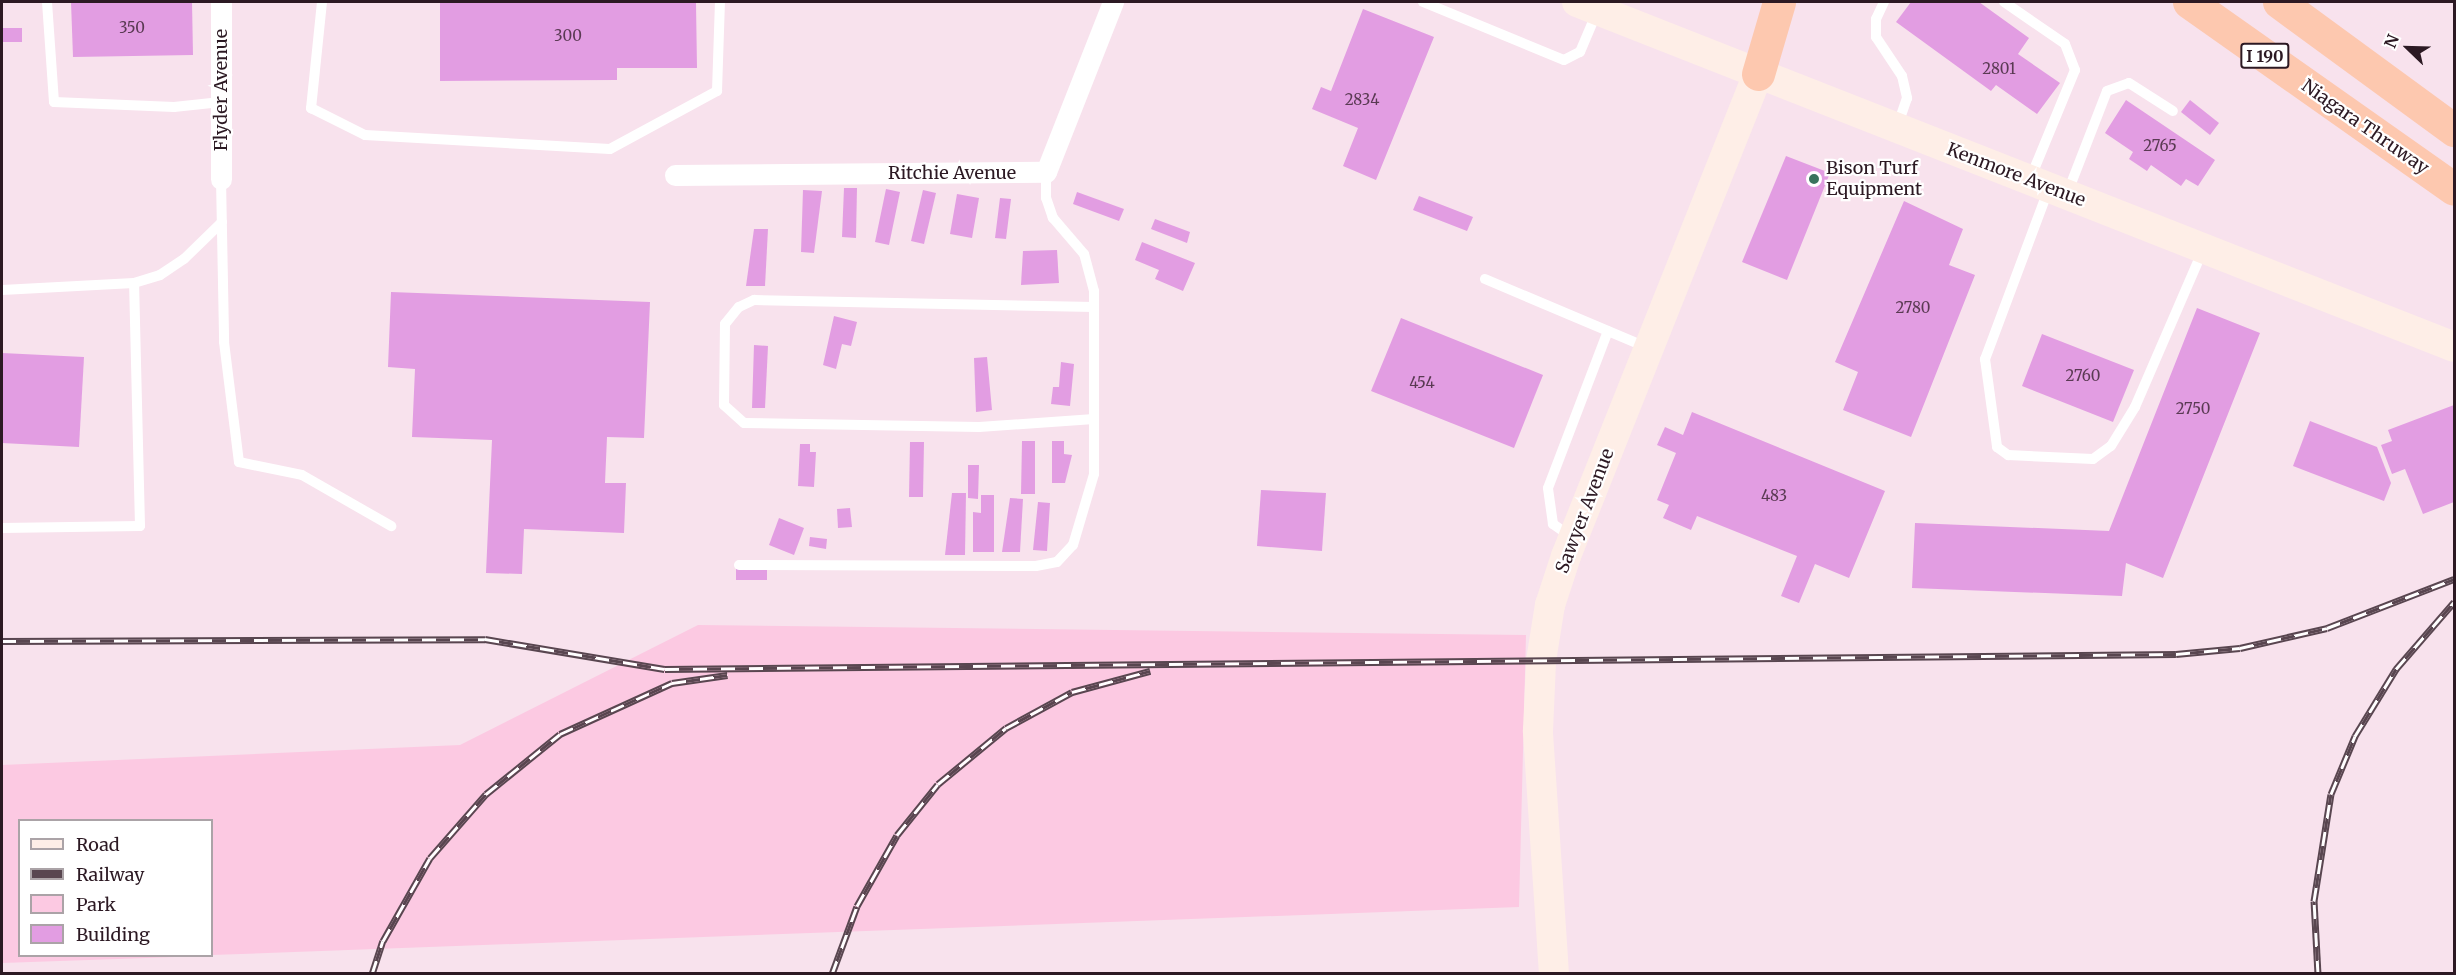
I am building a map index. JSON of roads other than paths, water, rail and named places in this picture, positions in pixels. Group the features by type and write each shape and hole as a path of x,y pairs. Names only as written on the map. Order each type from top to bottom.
{"highway":[{"path":"1758,74 1779,2"},
{"name":"Niagara Thruway","path":"2189,2 2454,189"},
{"name":"I 190","path":"2279,2 2454,130"}],"street":[{"name":"Flyder Avenue","path":"221,2 221,178"},
{"path":"1046,172 1113,2"},
{"name":"Kenmore Avenue","path":"1588,6 2454,347"},
{"name":"Sawyer Avenue","path":"1554,974 1539,697 1550,605 1573,538 1758,74"},
{"name":"Ritchie Avenue","path":"675,175 1046,172"}],"lane":[{"path":"47,2 54,102 174,107 221,102"},
{"path":"322,2 311,108 365,135 610,149 717,91 720,2"},
{"path":"1423,2 1564,60 1580,52 1588,6"},
{"path":"1884,2 1876,19 1876,37 1902,76 1907,98 1896,128"},
{"path":"2004,2 2065,44 2075,70 2048,188 1986,358 1997,447 2008,455 2093,459 2111,446 2135,407 2204,248"},
{"path":"2048,188 2107,91 2129,83 2172,111"},
{"path":"739,565 1036,566 1057,562 1073,545 1089,503 1094,419 1094,307 1091,268 1053,218 1046,198 1046,172"},
{"path":"221,178 224,342 239,462 302,475 391,526"},
{"path":"2,290 134,283 160,275 184,259 222,222"},
{"path":"1485,279 1649,348"},
{"path":"2,528 140,526 134,283"},
{"path":"1094,307 754,300 739,307 726,324 724,405 744,423 979,426 1094,419"},
{"path":"1573,538 1553,524 1548,488 1608,331"}],"railway":[{"path":"2,641 485,639 665,669 2176,654 2240,648 2327,628 2454,579"},
{"path":"2318,974 2314,901 2331,794 2355,736 2396,669 2454,602"},
{"path":"832,974 857,906 897,835 938,784 1006,728 1072,692 1150,671"},
{"path":"372,974 383,941 430,858 486,794 560,734 672,683 727,675"}],"place":[{"name":"Bison Turf Equipment","path":"1814,179"}]}
